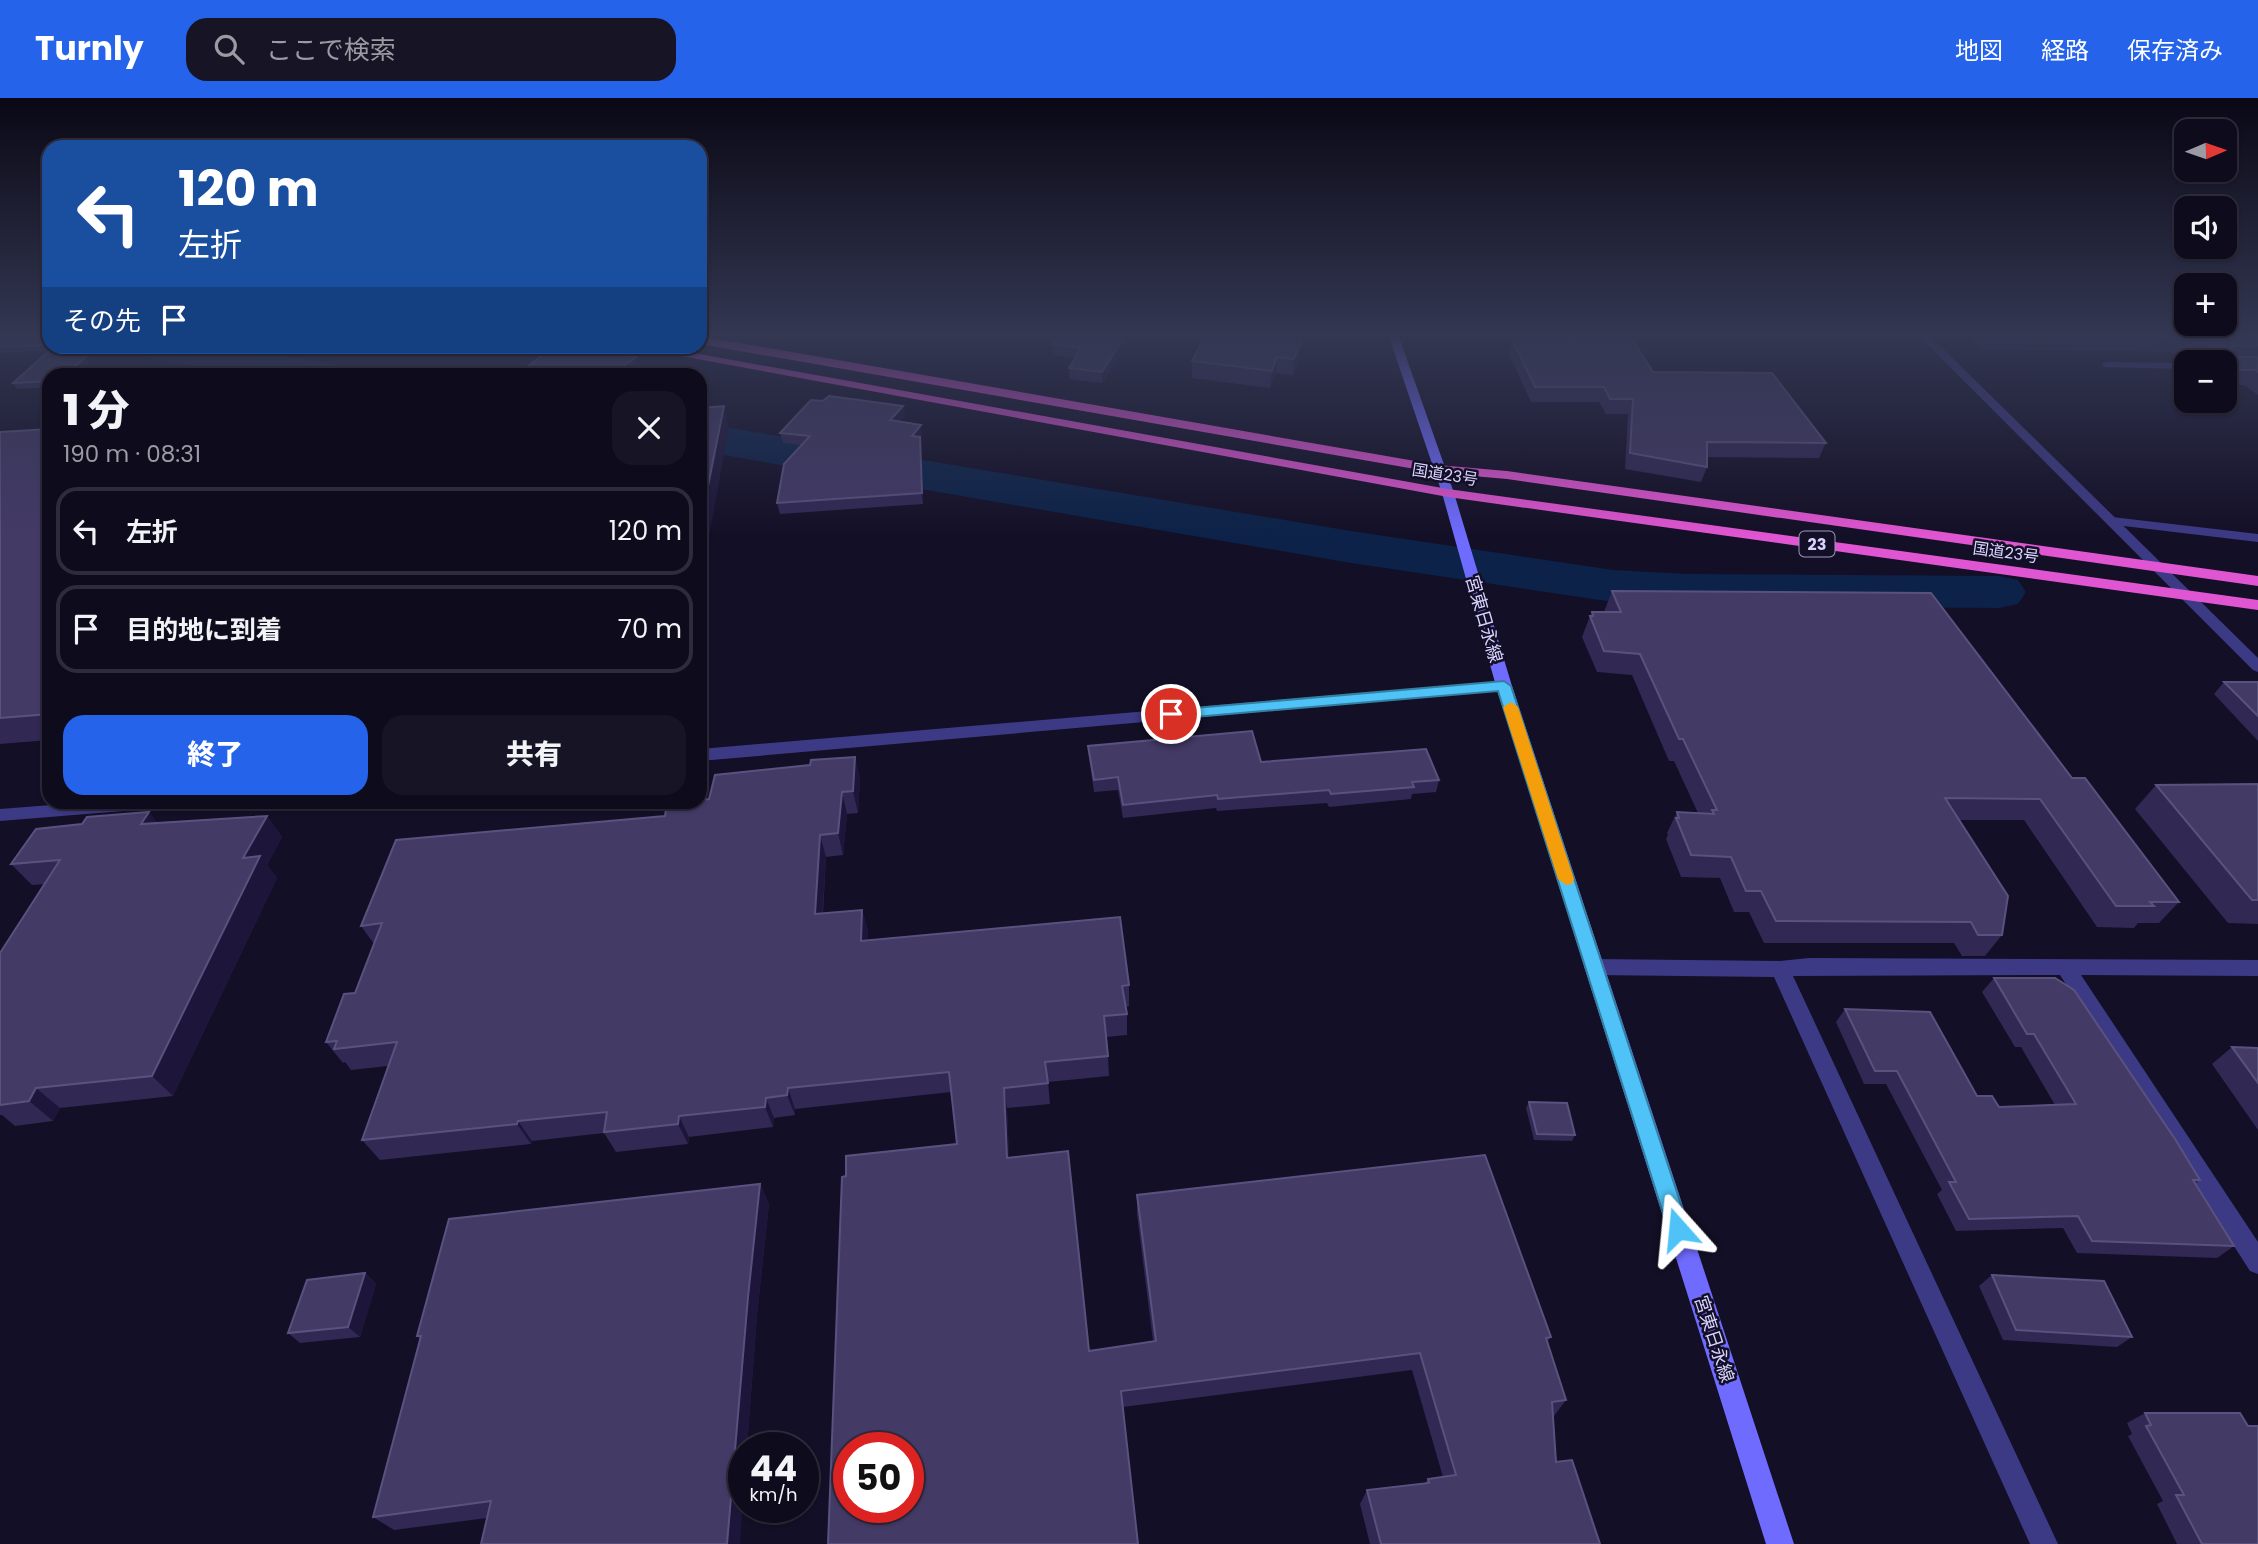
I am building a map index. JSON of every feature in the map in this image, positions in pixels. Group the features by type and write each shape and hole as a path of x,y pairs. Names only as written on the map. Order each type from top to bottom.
{"highway":[{"name":"国道23号","path":"940,401 1448,493 2258,604"},
{"name":"国道23号","path":"1054,401 1438,468 1507,475 2258,581"}],"main road":[{"name":"宮東日永線","path":"1416,401 1448,493 1504,686 1780,1544"}],"street":[{"path":"1991,401 2258,667"},
{"path":"2112,521 2258,538"},
{"path":"707,754 1504,686"},
{"path":"0,815 74,809"},
{"path":"1594,967 2258,968"},
{"path":"2065,967 2258,1263"},
{"path":"1780,969 2044,1544"}],"building":[{"path":"810,401 870,401 903,406 890,420 921,425 912,436 920,437 922,493 777,503 784,464 810,436 780,433"},
{"path":"1633,401 1794,401 1826,443 1707,442 1707,467 1630,453"},
{"path":"724,406 707,491 707,407"},
{"path":"42,429 42,715 0,718 0,432"},
{"path":"1612,591 1931,593 2072,778 2085,778 2179,902 2150,902 2154,906 2116,906 2040,799 1945,798 2008,896 2002,935 1978,935 1971,922 1776,921 1761,891 1746,891 1731,857 1691,855 1676,818 1679,818 1677,812 1714,814 1712,810 1717,810 1683,739 1679,739 1640,654 1604,651 1590,616 1593,616 1592,612 1621,612"},
{"path":"2224,682 2258,682 2258,716"},
{"path":"1252,731 1261,762 1426,749 1439,780 1412,782 1414,787 1331,794 1329,790 1218,799 1217,795 1123,805 1118,777 1094,780 1088,746"},
{"path":"855,757 853,791 842,792 838,833 820,835 815,914 862,910 861,941 1120,917 1129,985 1122,986 1127,1014 1104,1016 1108,1056 1045,1062 1048,1083 1004,1088 1007,1158 1068,1151 1089,1351 1156,1341 1137,1195 1485,1155 1551,1337 1546,1338 1566,1400 1552,1402 1556,1462 1572,1460 1600,1544 1381,1544 1367,1490 1429,1483 1428,1479 1456,1475 1420,1353 1121,1391 1138,1544 828,1544 842,1177 846,1176 846,1156 957,1144 949,1072 788,1088 787,1095 766,1098 765,1107 679,1116 678,1124 604,1132 607,1112 362,1140 397,1042 334,1049 337,1041 326,1042 344,994 355,993 382,923 361,926 396,840 665,816 666,809 707,809 707,799 715,775 810,765 811,760"},
{"path":"2258,784 2258,900 2252,900 2156,785"},
{"path":"149,812 141,824 267,816 243,858 260,856 152,1076 36,1088 29,1101 0,1105 0,953 60,860 11,864 36,829 82,824 87,817"},
{"path":"1994,978 2055,978 2074,990 2175,1139 2200,1180 2193,1180 2234,1246 2092,1241 2078,1216 1969,1219 1949,1182 1956,1182 1897,1071 1875,1071 1845,1009 1930,1012 1977,1096 1992,1096 1999,1107 2076,1104 2034,1034 2027,1034"},
{"path":"2232,1047 2258,1048 2258,1083"},
{"path":"1529,1102 1567,1103 1575,1135 1537,1134"},
{"path":"760,1184 737,1432 728,1432 727,1544 481,1544 491,1501 373,1517 449,1219"},
{"path":"365,1273 348,1327 288,1333 307,1280"},
{"path":"1992,1275 2104,1281 2132,1337 2016,1330"},
{"path":"2145,1413 2240,1413 2248,1426 2258,1426 2258,1544 2202,1544 2176,1495 2184,1495 2146,1426 2151,1425"}],"waterway":[{"path":"707,438 1351,547 1613,586 1688,590 1999,592"}],"slow traffic":[{"path":"1511,707 1566,879"}],"route":[{"path":"1171,714 1504,686 1678,1229"}]}
